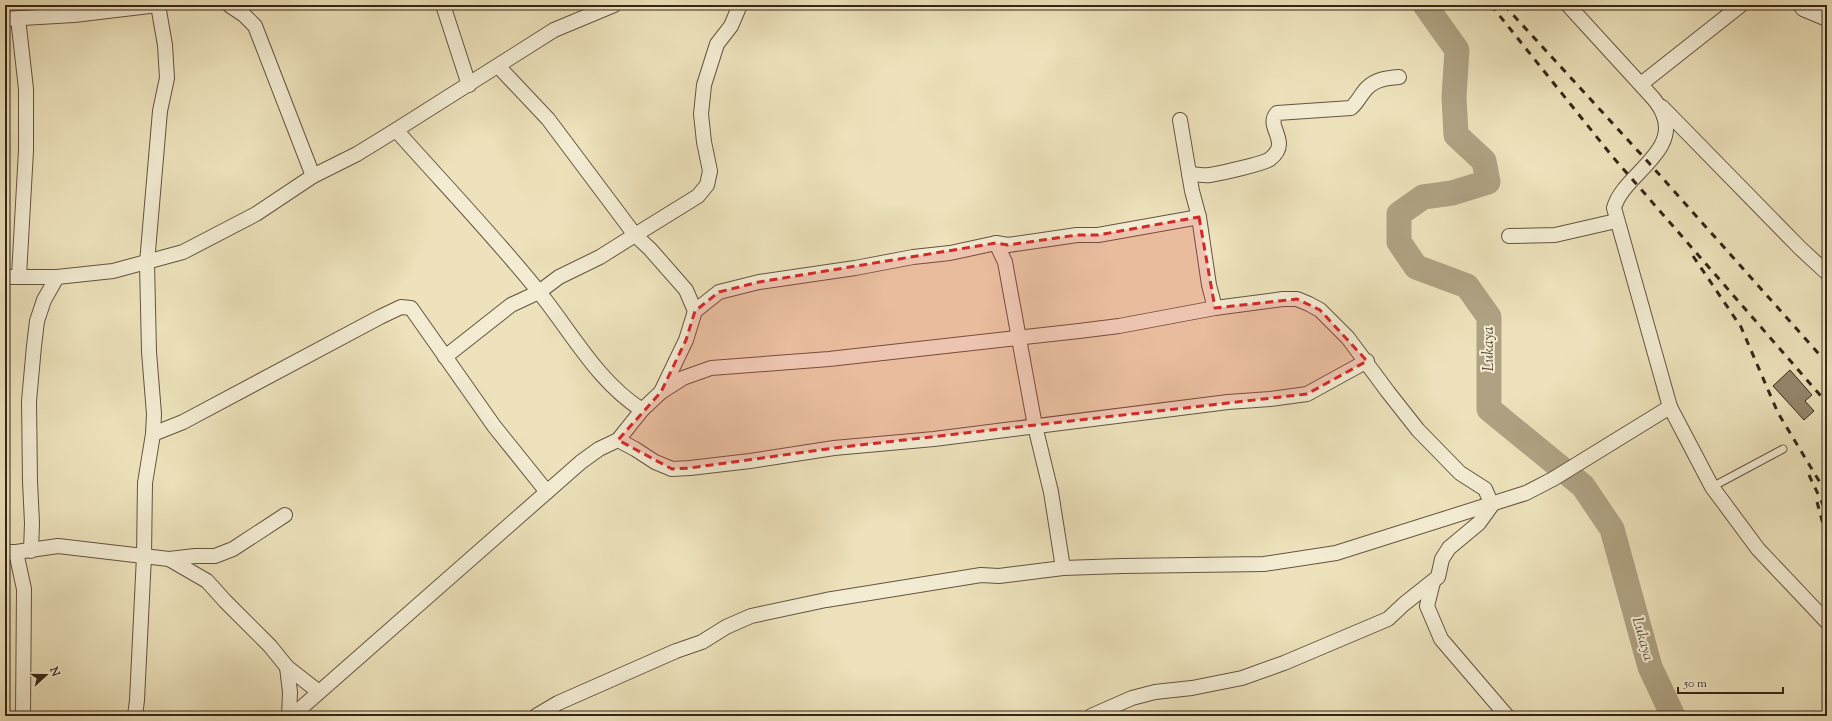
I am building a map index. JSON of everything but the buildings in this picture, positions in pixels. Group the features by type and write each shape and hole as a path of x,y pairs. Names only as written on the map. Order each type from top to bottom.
{"street":[{"path":"135,716 144,556 145,483 153,434 154,414 149,352 147,263 160,112 167,78 158,5 74,16 11,19 26,89 26,150 12,276 57,277 113,271 147,263 183,252 256,214 313,176 357,154 469,85 554,30 614,5"},
{"path":"229,5 244,15 255,26 313,176"},
{"path":"444,5 469,85"},
{"path":"445,357 511,305 539,292 560,277 600,257 698,196 707,185 710,171 704,142 701,114 704,85 716,44 731,26 740,5"},
{"path":"1568,5 1653,98 1800,248 1827,273"},
{"path":"1640,84 1741,5"},
{"path":"1800,5 1803,9 1827,19"},
{"path":"498,66 548,119 582,168 635,235 650,249 686,290 695,311"},
{"path":"1189,174 1209,175 1268,160 1277,152 1279,145 1273,123 1273,117 1277,113 1284,111 1351,108 1358,102 1367,88 1381,79 1399,77"},
{"path":"1653,98 1663,114 1665,123 1664,139 1649,163 1616,198 1614,208 1616,221 1670,407 1712,487 1758,548 1827,622"},
{"path":"1180,120 1189,174 1199,217 1209,285 1215,308"},
{"path":"396,130 488,230 539,292 605,380 626,400 642,410"},
{"path":"661,392 686,340 695,311 719,292 759,282 841,270 913,257 950,253 996,243 1008,245 1078,235 1098,235 1199,217"},
{"path":"1509,236 1555,235 1616,221"},
{"path":"996,243 1005,262 1035,426 1051,492 1063,568"},
{"path":"31,551 32,523 29,401 34,346 37,321 44,300 57,277"},
{"path":"290,716 581,462 599,449 618,440 642,410 661,392 683,378 711,368 836,358 1119,326 1215,308 1297,299 1320,310 1348,338 1418,430 1460,473 1485,489 1492,505"},
{"path":"153,434 183,422 400,307 411,308 494,426 547,492"},
{"path":"618,440 655,462 672,469 750,461 834,448 934,439 1307,394 1367,361"},
{"path":"536,716 558,703 676,651 702,642 726,627 751,616 826,600 982,575 999,576 1063,568 1264,564 1336,553 1492,505 1526,493 1553,479 1670,407"},
{"path":"1091,716 1132,698 1155,692 1192,688 1242,678 1284,664 1388,619 1438,577 1442,559 1449,548 1479,523 1492,505"},
{"path":"23,716 24,589 10,552 31,551 58,546 169,559 195,556 215,556 233,549 285,515"},
{"path":"169,559 207,581 225,602 270,646 287,667 319,692"},
{"path":"1433,582 1426,606 1441,639 1507,716"},
{"path":"287,667 290,692 290,716"}],"lane":[{"path":"1712,487 1783,450"}],"highlighted area":[{"path":"1199,217 1215,308 1297,299 1320,310 1367,361 1307,394 834,448 690,468 672,469 618,440 661,392 686,340 695,311 719,292 759,282 996,243 1008,245 1077,235 1098,235"}],"waterway":[{"name":"Lukaya","path":"1425,5 1457,50 1454,97 1456,135 1484,161 1488,182 1452,193 1423,197 1399,214 1399,242 1416,267 1467,286 1489,317 1489,409 1583,486 1612,529 1650,667 1673,716"}],"railway":[{"path":"1491,5 1612,156 1827,403"},
{"path":"1504,5 1649,163 1827,363"},
{"path":"1693,256 1741,327 1778,413 1827,494"},
{"path":"1809,475 1827,513"},
{"path":"1817,502 1827,538"}]}
